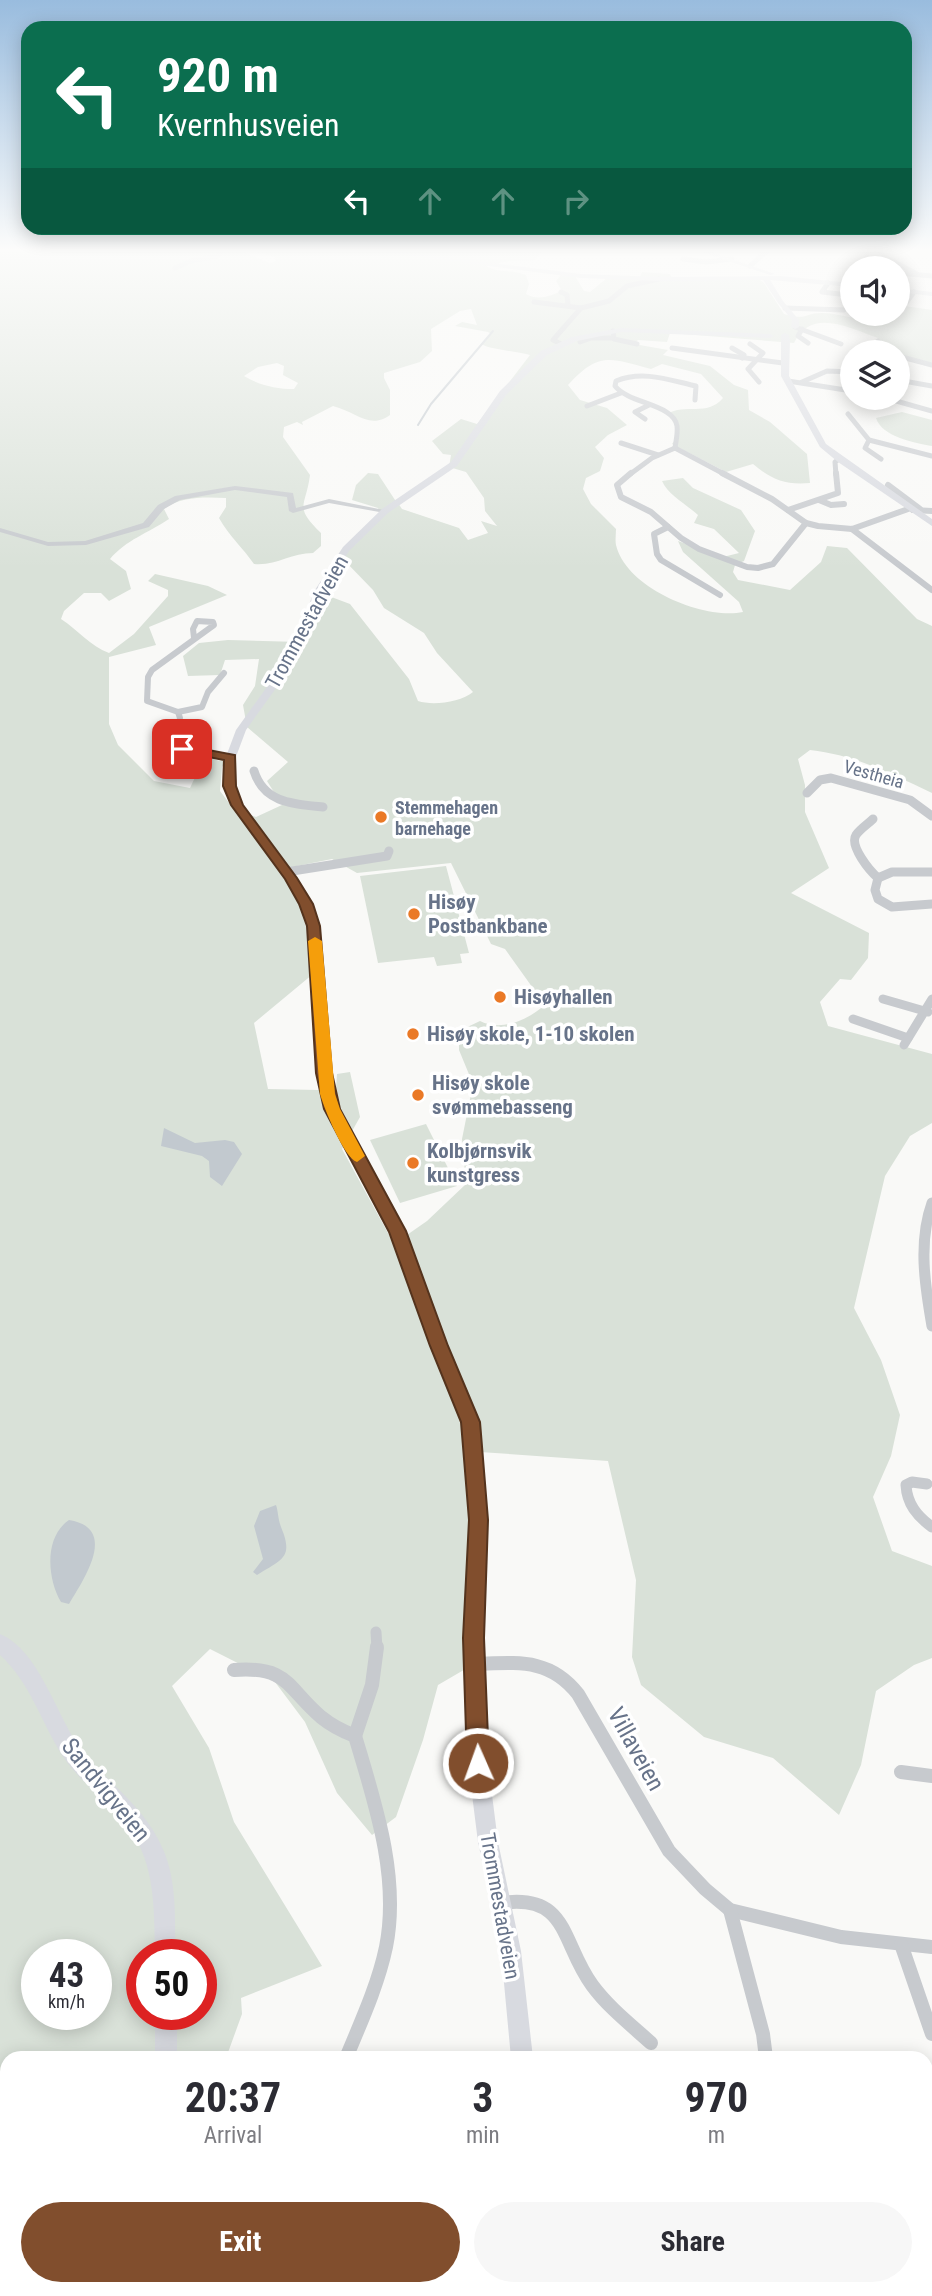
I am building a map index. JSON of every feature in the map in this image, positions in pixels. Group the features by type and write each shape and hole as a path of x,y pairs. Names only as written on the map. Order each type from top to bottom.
{"main road":[{"name":"Trommestadveien","path":"521,2051 511,1951 488,1843 478,1763 474,1664 479,1520 471,1422 439,1346 398,1231 332,1109 324,1073 314,926 306,904 237,805 229,786 230,758 241,730 279,677 295,649 329,574 354,540 385,511 454,464 520,374 542,355"},
{"path":"785,355 783,363 788,382 817,436 839,459 932,523"},
{"name":"Sandvigveien","path":"0,1643 33,1678 56,1728 71,1751 92,1777 128,1810 150,1843 161,1879 164,1939"},
{"path":"166,2030 166,2051"}],"street":[{"path":"727,355 783,363"},
{"path":"759,382 748,369 760,355"},
{"path":"910,359 932,365"},
{"path":"802,383 827,371 840,372"},
{"path":"675,448 678,429 676,421 662,410 621,393 615,386 616,381 633,375 696,386 695,400"},
{"path":"788,382 840,389"},
{"path":"910,382 932,386"},
{"path":"587,406 621,393"},
{"path":"645,419 635,412 649,405"},
{"path":"910,405 932,411"},
{"path":"848,414 869,440 932,456"},
{"path":"869,440 865,448 881,459"},
{"path":"621,443 658,455"},
{"path":"675,448 658,455 617,485 617,490 624,502 648,510 686,541 732,563 760,568 775,563 797,530 806,523"},
{"path":"675,448 789,510 806,523 852,529 914,509 932,511"},
{"path":"789,510 838,493 835,461 839,459"},
{"path":"888,485 914,509"},
{"path":"0,530 48,544 86,543 146,525 161,507 173,500 235,488 289,495 292,497 293,510 334,501 385,511"},
{"path":"819,500 831,505 844,504"},
{"path":"668,527 654,534 657,554 661,560 720,594"},
{"path":"852,529 932,590"},
{"path":"194,638 152,670 148,677 147,701 178,712 202,707 208,692 224,673"},
{"path":"178,712 180,718 175,742 178,746 192,752 230,758"},
{"path":"254,771 257,784 270,797 282,802 323,807"},
{"name":"Vestheia","path":"807,793 820,780 831,778 910,800 932,816"},
{"path":"873,819 855,836 854,842 869,870 878,878"},
{"path":"286,872 351,860 380,858 387,856 389,851"},
{"path":"932,872 892,872 878,878 875,886 878,897 891,907 932,904"},
{"path":"883,999 928,1012"},
{"path":"853,1019 906,1042 928,1012 932,999"},
{"path":"932,1203 926,1232 926,1273 932,1326"},
{"path":"927,1485 912,1482 906,1485 905,1494 915,1512 932,1527"},
{"path":"349,2051 381,1966 390,1911 378,1812 355,1736 367,1707 379,1654 376,1632"},
{"name":"Villaveien","path":"474,1664 535,1667 562,1676 578,1694 669,1851 705,1889 730,1910 818,1932 932,1947"},
{"path":"233,1670 255,1667 273,1672 290,1682 334,1727 355,1736"},
{"path":"901,1772 932,1776"},
{"path":"501,1903 512,1900 530,1901 550,1910 561,1922 592,1986 651,2043"},
{"path":"730,1910 764,2034 765,2051"},
{"path":"901,1944 932,2035"}],"shaded area":[{"path":"0,355 427,355 420,362 384,373 390,390 390,415 383,419 369,420 333,406 302,422 303,425 297,422 284,427 283,437 310,475 304,511 321,533 321,546 313,553 254,564 219,518 226,507 226,498 185,500 164,509 169,519 130,542 110,559 126,571 131,589 109,601 101,593 84,593 64,611 61,619 109,653 134,634 168,596 168,590 148,581 155,574 208,586 227,595 149,627 156,645 109,657 109,724 118,745 154,781 190,788 198,771 184,751 220,761 236,751 222,767 220,791 233,808 256,817 282,805 267,781 288,762 247,727 243,705 255,686 259,659 225,660 220,675 188,676 183,656 199,643 228,640 300,642 317,599 326,595 350,604 409,679 418,701 447,702 468,695 473,692 437,653 424,633 384,608 373,590 342,558 380,513 378,508 352,500 356,485 368,473 378,474 395,500 400,500 398,503 402,509 459,528 468,540 488,533 481,521 497,526 485,511 484,498 466,472 449,467 451,455 443,454 432,441 461,419 477,424 530,355 664,355 710,366 734,385 748,390 749,410 770,422 807,454 810,483 779,480 753,464 726,472 672,444 675,440 675,421 667,414 710,407 723,398 701,374 662,364 651,369 615,360 597,362 568,385 580,400 607,408 627,425 608,435 595,447 604,458 600,471 586,478 583,489 591,504 616,529 616,545 623,561 634,575 668,598 688,606 726,613 743,612 739,602 683,552 678,541 723,557 739,553 714,529 694,523 698,515 673,495 662,481 683,478 693,488 741,510 755,531 744,561 735,565 733,572 738,580 790,590 821,562 827,546 847,548 917,619 932,626 932,793 858,761 810,750 798,759 805,785 805,812 829,868 791,893 869,933 868,958 851,980 840,979 820,1002 828,1026 932,1054 932,1123 910,1136 885,1176 854,1308 881,1360 900,1415 891,1456 873,1497 892,1551 932,1566 932,1658 914,1665 876,1691 861,1765 839,1815 773,1758 704,1737 641,1685 632,1657 636,1580 608,1461 480,1452 474,1664 438,1685 423,1740 396,1817 372,1835 337,1793 305,1722 275,1682 210,1649 172,1686 209,1748 234,1822 322,1966 241,1998 242,2014 229,2051 0,2051","holes":["277,363 284,366 283,375 298,383 294,389 281,388 244,376 258,367","332,859 357,873 451,863 491,944 505,949 545,1005 514,1023 497,1025 480,1021 459,1031 459,1050 473,1084 462,1139 466,1184 427,1221 394,1244 342,1149 360,1117 350,1072 337,1074 336,1088 268,1089 254,1023 313,974 307,929 287,881 287,868"]},
{"path":"910,355 932,355 932,365 910,358"},
{"path":"902,412 932,420 932,446 908,441 892,434 879,425 876,418"},
{"name":"Hisøy Postbankbane","path":"446,866 469,953 460,954 462,963 437,966 434,957 378,963 360,876"},
{"name":"Kolbjørnsvik kunstgress","path":"426,1124 457,1186 400,1203 370,1140"},
{"path":"164,1128 195,1143 225,1140 234,1142 242,1154 222,1186 210,1177 209,1161 202,1156 161,1146"},
{"path":"276,1505 285,1537 286,1552 279,1561 257,1575 253,1572 263,1559 254,1526 260,1511"},
{"path":"69,1520 84,1525 92,1533 95,1544 89,1569 69,1604 61,1602 56,1592 50,1558 55,1537"}],"waterway":[{"path":"418,425 431,404 472,355"}],"slow traffic":[{"path":"315,941 327,1094 341,1128 357,1156"}],"place":[{"name":"Stemmehagen barnehage","path":"381,817"},
{"name":"Hisøy Postbankbane","path":"414,914"},
{"name":"Hisøyhallen","path":"500,997"},
{"name":"Hisøy skole, 1-10 skolen","path":"413,1034"},
{"name":"Hisøy skole svømmebasseng","path":"418,1095"},
{"name":"Kolbjørnsvik kunstgress","path":"413,1163"}],"route":[{"path":"182,749 230,758 228,774 232,796 245,819 291,878 306,904 314,926 327,1094 341,1128 398,1231 439,1346 471,1422 479,1520 474,1638 478,1763"}]}
